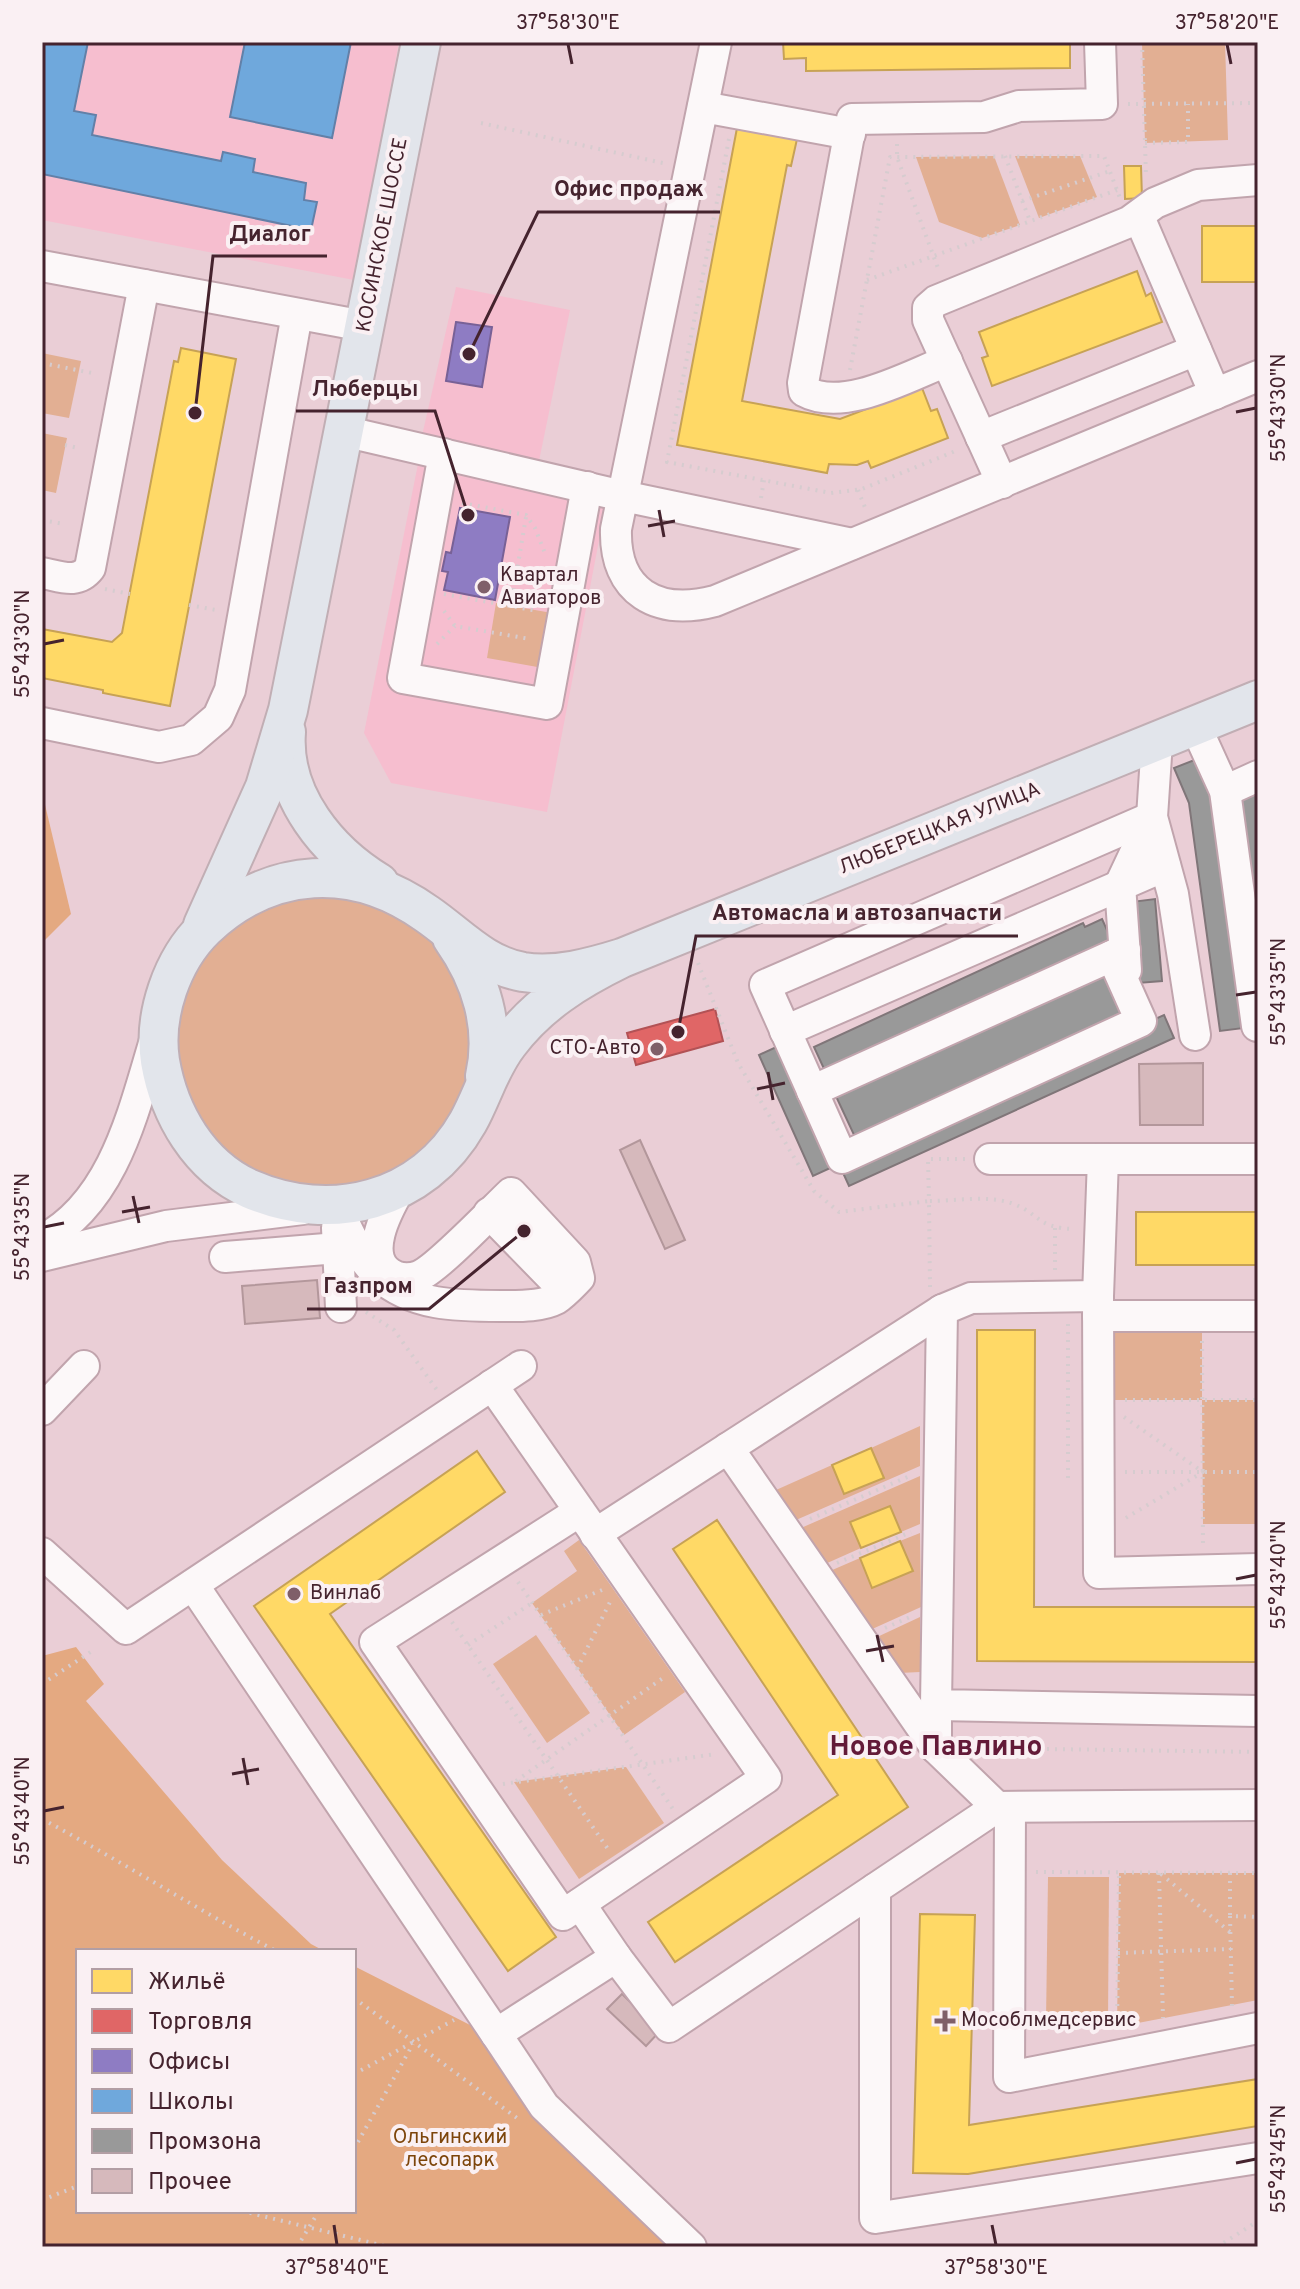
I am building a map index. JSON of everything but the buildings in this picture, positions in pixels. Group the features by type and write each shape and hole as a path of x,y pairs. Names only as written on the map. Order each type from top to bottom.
{"main road":[{"name":"КОСИНСКОЕ ШОССЕ","path":"199,934 265,787 288,710 421,42"},
{"name":"ЛЮБЕРЕЦКАЯ УЛИЦА","path":"622,958 1258,700"},
{"name":"КОСИНСКОЕ ШОССЕ","path":"288,710 287,760 301,804 337,852 358,870 418,908"},
{"path":"312,878 344,878 374,885 418,908 482,957 523,972 571,971 622,958 566,987 543,1006 506,1046 468,1122 448,1150 426,1171 400,1188 369,1201 336,1206 305,1206 274,1199 243,1186 215,1167 194,1144 177,1117 165,1087 159,1056 160,1023 167,991 179,962 199,934 235,904 278,883 312,878"},
{"path":"418,908 454,940 470,965 483,997 489,1031 488,1063 481,1094"}],"street":[{"path":"716,42 623,496 616,549 621,567 631,584 643,595 660,604 678,607 715,601 1258,376"},
{"path":"947,361 844,399 804,391 852,119 984,117 1019,106 1102,104 1100,42"},
{"path":"703,107 850,134"},
{"path":"1002,483 928,320 928,308 948,296 1138,216 1205,183 1258,180"},
{"path":"1138,216 1215,394"},
{"path":"42,266 364,326"},
{"path":"42,573 74,579 83,576 90,568 144,285"},
{"path":"42,723 159,747 191,740 218,717 230,690 297,314"},
{"path":"982,439 1196,350"},
{"path":"343,431 623,496 852,544"},
{"path":"444,454 425,591 403,678 547,704 587,487"},
{"path":"1195,725 1225,791 1257,1026"},
{"path":"1157,741 1152,817 1173,894 1195,1035"},
{"path":"1225,791 1258,776"},
{"path":"1152,817 1120,885 1118,953 1128,992 1141,1021 842,1158 765,985 1152,817"},
{"path":"785,1031 1165,866"},
{"path":"812,1091 1118,953"},
{"path":"42,1240 53,1235 78,1211 103,1181 125,1141 160,1023"},
{"path":"990,1159 1258,1159"},
{"path":"1103,1159 1098,1306 1099,1573 1258,1569"},
{"path":"336,1206 359,1251 376,1274 400,1292 429,1302 458,1306 505,1306 555,1300 565,1291 489,1213 428,1271 418,1276 399,1278 390,1273 379,1253 379,1239 388,1209 400,1188"},
{"path":"336,1206 340,1300"},
{"path":"42,1256 166,1226 336,1206"},
{"path":"225,1257 338,1248"},
{"path":"492,1385 587,1522 685,1663 766,1778 563,1915 375,1642 503,1560 587,1522 728,1448 936,1314 971,1298 1061,1308 1098,1306 1202,1316 1258,1316"},
{"path":"936,1314 940,1463 936,1748"},
{"path":"42,1410 84,1366"},
{"path":"42,1553 126,1629 521,1366"},
{"path":"728,1448 936,1748 1003,1807 1010,1872 1009,2077 1117,2042 1164,2047 1245,2031"},
{"path":"193,1585 544,2106 691,2247"},
{"path":"936,1705 1258,1711"},
{"path":"580,1904 669,2027 1003,1807 1258,1805"},
{"path":"875,1889 875,2218 1258,2158"},
{"path":"496,2034 616,1957"}],"path":[{"path":"1138,216 1145,143 1142,42"},
{"path":"1102,104 1258,103"},
{"path":"1145,143 1188,142 1188,104"},
{"path":"734,113 667,462 831,493 858,490 982,439"},
{"path":"896,118 897,157 948,296"},
{"path":"481,123 669,164"},
{"path":"1005,156 1030,221"},
{"path":"844,399 890,157 1104,156 1117,190 1138,216"},
{"path":"1022,201 1110,171"},
{"path":"867,280 1117,190"},
{"path":"42,363 92,373"},
{"path":"65,445 78,448"},
{"path":"759,507 764,480"},
{"path":"858,490 867,511"},
{"path":"436,498 526,515 547,561"},
{"path":"511,606 526,515"},
{"path":"42,520 64,524"},
{"path":"105,589 130,594"},
{"path":"425,591 539,611"},
{"path":"425,591 455,626 532,639"},
{"path":"189,605 223,611"},
{"path":"710,959 697,964 738,1063 814,1191 839,1212 929,1201 995,1200 1011,1203 1055,1228 1100,1229"},
{"path":"936,1314 928,1159 990,1159"},
{"path":"1055,1228 1068,1478"},
{"path":"340,1300 394,1330 453,1411"},
{"path":"1202,1316 1203,1571"},
{"path":"1100,1400 1258,1400"},
{"path":"1100,1400 1203,1472"},
{"path":"785,1530 940,1463"},
{"path":"1098,1472 1258,1472"},
{"path":"1098,1535 1203,1472"},
{"path":"815,1572 939,1521"},
{"path":"503,1560 688,1831"},
{"path":"541,1615 611,1586"},
{"path":"577,1669 615,1591"},
{"path":"468,1645 532,1603"},
{"path":"861,1639 937,1605"},
{"path":"447,1614 625,1874"},
{"path":"42,1684 92,1651"},
{"path":"514,1782 685,1663"},
{"path":"936,1748 1258,1752"},
{"path":"475,1788 746,1750"},
{"path":"42,1819 108,1854 214,1919 272,1949"},
{"path":"1010,1872 1258,1873"},
{"path":"1036,2027 1117,2042 1119,1873"},
{"path":"1159,1873 1230,1932"},
{"path":"1159,1873 1164,2047"},
{"path":"1230,1873 1231,1949 1245,2031"},
{"path":"1230,1916 1258,1917"},
{"path":"1118,1953 1231,1949"},
{"path":"356,1999 526,2125"},
{"path":"356,2073 477,2007"},
{"path":"356,2145 414,2041"},
{"path":"42,2200 76,2187"},
{"path":"250,2213 389,2247"},
{"path":"297,2247 318,2213"},
{"path":"1217,2247 1258,2221"}],"shaded area":[{"path":"42,42 399,42 354,280 42,220"},
{"path":"1142,42 1225,42 1228,140 1145,143"},
{"path":"994,156 1020,225 982,238 939,222 916,157"},
{"path":"1015,156 1080,156 1097,197 1039,218"},
{"path":"456,287 570,310 539,461 421,440"},
{"path":"42,353 81,361 69,418 42,413"},
{"path":"42,433 67,438 56,493 42,490"},
{"path":"418,464 606,504 547,812 391,783 364,733"},
{"path":"496,603 552,613 543,668 487,658"},
{"path":"324,895 353,898 380,906 406,920 428,938 446,960 460,986 468,1013 471,1042 468,1071 460,1098 446,1124 428,1146 406,1164 380,1178 353,1186 324,1189 295,1186 268,1178 242,1164 220,1146 202,1124 188,1098 180,1071 177,1042 180,1013 188,986 202,960 220,938 242,920 268,906 295,898"},
{"path":"1104,1321 1202,1321 1202,1400 1104,1400"},
{"path":"1202,1400 1258,1400 1258,1524 1203,1524"},
{"path":"920,1426 920,1466 796,1520 776,1490 832,1465 844,1494 883,1478 871,1448"},
{"path":"920,1476 920,1524 901,1532 890,1506 851,1522 861,1548 825,1564 801,1528"},
{"path":"920,1533 921,1607 870,1630 830,1571 860,1558 872,1588 900,1541"},
{"path":"579,1540 685,1692 624,1735 532,1603 577,1571 564,1551"},
{"path":"920,1617 920,1672 899,1673 875,1638"},
{"path":"536,1635 590,1713 547,1743 493,1664"},
{"path":"626,1767 664,1823 579,1879 514,1782"},
{"path":"1119,1873 1258,1873 1258,2000 1117,2027"},
{"path":"1048,1877 1109,1877 1108,2022 1046,2022"}],"green space":[{"path":"42,792 71,914 42,943"},
{"name":"Ольгинский лесопарк","path":"76,1647 104,1684 86,1701 222,1860 311,1944 320,1949 76,1949 76,2213 356,2213 356,1967 474,2027 685,2247 42,2247 42,1656"}],"place":[{"name":"Офис продаж","path":"469,354"},
{"name":"Диалог","path":"195,413"},
{"name":"Люберцы","path":"468,515"},
{"name":"Квартал Авиаторов","path":"484,587"},
{"name":"Автомасла и автозапчасти","path":"678,1032"},
{"name":"СТО-Авто","path":"657,1049"},
{"name":"Газпром","path":"524,1231"},
{"name":"Винлаб","path":"294,1594"},
{"name":"Мособлмедсервис","path":"945,2021"}],"district":[{"name":"Новое Павлино","path":"936,1748"}]}
